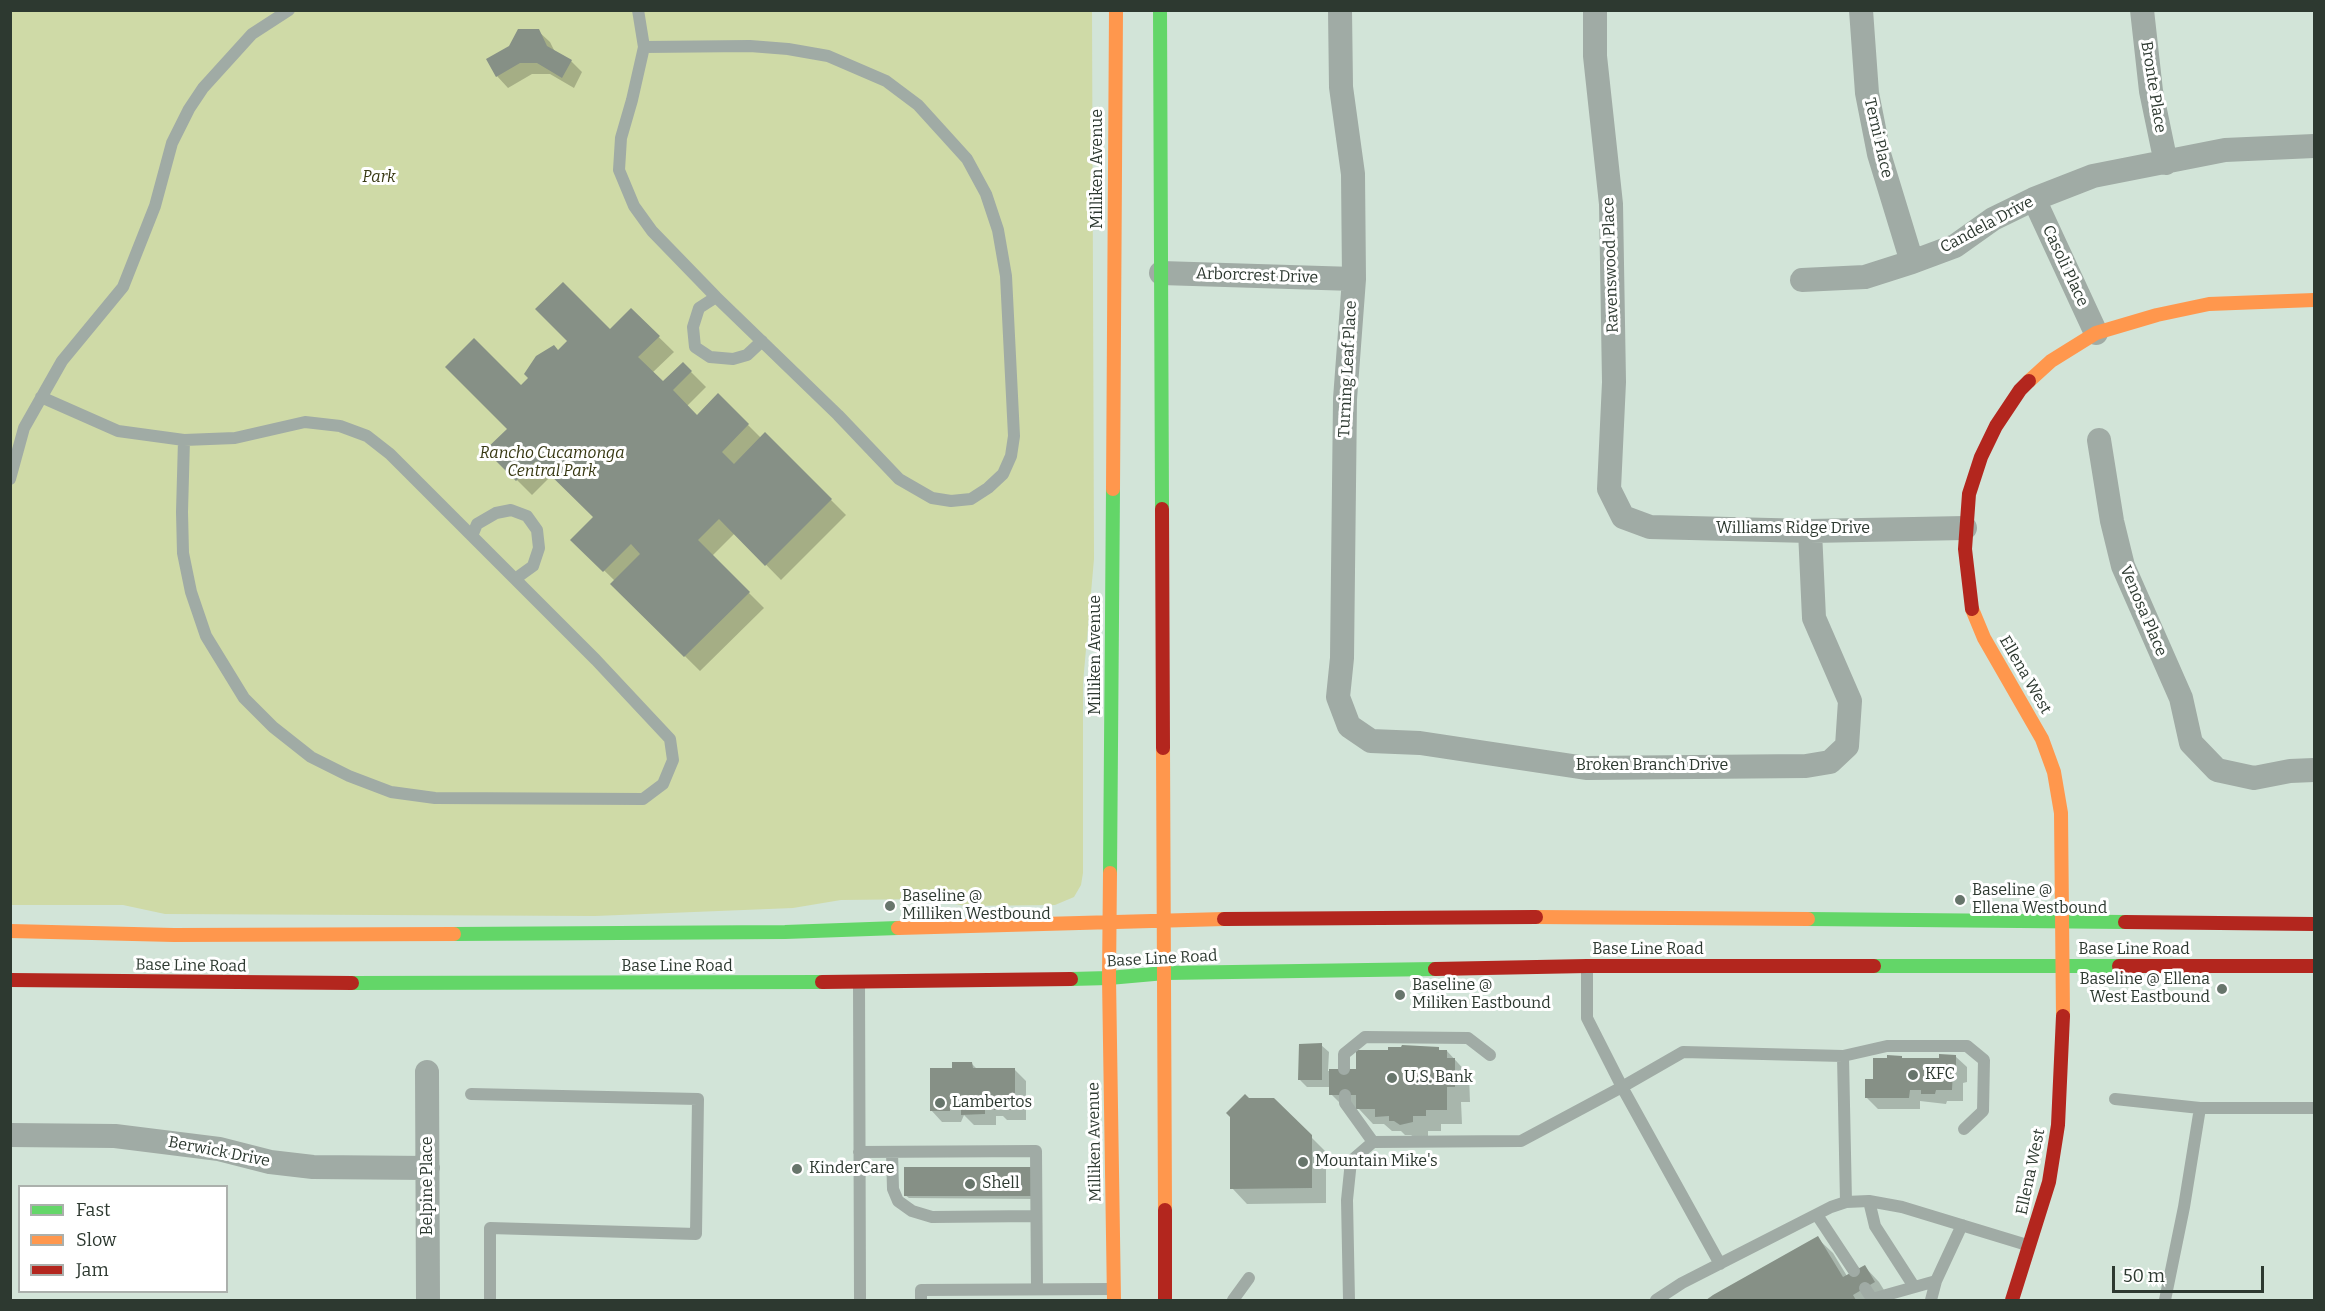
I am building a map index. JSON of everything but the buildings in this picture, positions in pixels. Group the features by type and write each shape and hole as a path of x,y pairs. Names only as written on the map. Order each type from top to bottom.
{"main road":[{"name":"Milliken Avenue","path":"1114,1295 1109,978 1116,10"},
{"path":"1160,10 1165,1300"},
{"name":"Ellena West","path":"2012,1300 2049,1182 2058,1125 2064,1000 2061,813 2054,772 2042,739 1984,638 1971,605 1965,528 1969,494 1981,458 1996,426 2020,390 2051,361 2096,333 2157,315 2209,304 2314,300"},
{"name":"Base Line Road","path":"10,931 174,935 750,932 1164,919 1617,917 2314,924"},
{"name":"Base Line Road","path":"10,980 191,983 722,984 1109,978 1165,974 1587,966 2314,966"}],"street":[{"name":"Turning Leaf Place","path":"1340,10 1341,87 1353,174 1354,279 1345,399 1342,658 1338,697 1349,726"},
{"name":"Ravenswood Place","path":"1595,10 1595,56 1611,204 1614,382 1609,489 1623,518"},
{"name":"Terni Place","path":"1861,10 1867,93 1879,154 1912,262"},
{"name":"Bronte Place","path":"2142,10 2151,91 2166,163"},
{"name":"Candela Drive","path":"1802,280 1865,277 1912,262 1955,246 1993,219 2034,199 2094,177 2224,150 2314,146"},
{"name":"Casoli Place","path":"2034,199 2096,333"},
{"name":"Arborcrest Drive","path":"1161,273 1354,279"},
{"name":"Venosa Place","path":"2098,440 2112,521 2123,566 2181,698 2191,743 2217,770 2254,778 2290,771 2314,770"},
{"name":"Williams Ridge Drive","path":"1623,518 1650,527 1810,531 1965,528"},
{"name":"Broken Branch Drive","path":"1349,726 1371,741 1420,743 1586,768 1806,766 1830,762 1847,746 1850,701 1814,618 1810,531"},
{"name":"Belpine Place","path":"427,1072 428,1300"},
{"name":"Berwick Drive","path":"10,1135 115,1136 219,1149 270,1162 313,1167 428,1168"}],"lane":[{"path":"10,479 24,428 62,361 123,287 155,206 172,143 189,109 203,88 252,34 289,10"},
{"path":"638,10 644,47 621,138 619,170 634,206 652,231 716,297 838,415 899,479 932,498 951,501 971,499 988,488 1004,474 1011,456 1014,436 1006,276 1000,242 986,194 967,159 918,105 886,81 828,56 788,49 750,46 644,47"},
{"path":"716,297 699,308 693,327 695,347 710,357 733,358 747,355 762,341"},
{"path":"41,398 118,431 184,440 235,438 305,422 340,426 367,436 390,454 596,660 670,739 673,760 663,784 643,799 435,798 391,792 349,776 310,757 273,727 244,698 206,636 191,592 183,553 184,440"},
{"path":"472,536 477,524 496,513 511,510 527,516 537,530 539,548 533,566 515,579"},
{"path":"1587,966 1587,1018 1622,1088 1720,1264"},
{"path":"859,982 860,1300"},
{"path":"1344,1069 1344,1054 1365,1037 1468,1038 1490,1055"},
{"path":"1349,1300 1347,1200 1351,1161 1373,1142 1521,1141 1622,1088 1683,1052 1843,1056 1887,1046 1967,1046 1984,1060 1983,1111 1964,1129"},
{"path":"1843,1056 1846,1203"},
{"path":"471,1094 698,1099 696,1234 490,1228 490,1300"},
{"path":"1345,1095 1345,1102 1373,1142"},
{"path":"2115,1099 2200,1108 2314,1108"},
{"path":"2165,1300 2184,1207 2200,1108"},
{"path":"859,1152 1036,1150 1037,1289"},
{"path":"892,1152 893,1189 898,1201 912,1211 932,1217 1036,1216"},
{"path":"1656,1300 1682,1283 1817,1215 1846,1203 1869,1201 1902,1207 2030,1246"},
{"path":"1869,1201 1875,1226 1913,1285"},
{"path":"1817,1215 1854,1270"},
{"path":"1931,1300 1936,1281 1962,1225"},
{"path":"1233,1300 1249,1278"},
{"path":"1865,1288 1872,1299 1913,1285 1936,1281"},
{"path":"921,1300 921,1290 1037,1289 1114,1295"}],"green space":[{"name":"Rancho Cucamonga Central Park","path":"11,11 1092,11 1094,559 1083,683 1083,873 1081,885 1074,897 1055,905 965,906 930,899 841,900 793,908 595,916 165,914 123,905 11,905"}],"traffic: fast":[{"path":"1160,10 1162,509"},
{"path":"1110,873 1113,489"},
{"path":"1808,919 2125,922"},
{"path":"454,934 785,932 898,928"},
{"path":"1874,966 2119,966"},
{"path":"1071,979 1165,973 1435,969"},
{"path":"352,983 822,982"}],"traffic: slow":[{"path":"1113,489 1116,10"},
{"path":"2029,381 2051,361 2096,333 2157,315 2209,304 2314,300"},
{"path":"1972,609 1984,638 2042,739 2054,772 2061,813 2063,1016"},
{"path":"1163,748 1165,1210"},
{"path":"1110,873 1109,978 1114,1300"},
{"path":"1536,917 1808,919"},
{"path":"898,928 1224,919"},
{"path":"10,931 174,935 454,934"}],"traffic: jam":[{"path":"1972,609 1965,549 1969,494 1981,457 1996,426 2020,390 2029,381"},
{"path":"1162,509 1163,748"},
{"path":"1224,919 1536,917"},
{"path":"2125,922 2314,924"},
{"path":"1435,969 1587,966 1874,966"},
{"path":"2119,966 2314,966"},
{"path":"822,982 1071,979"},
{"path":"10,980 352,983"},
{"path":"2012,1300 2049,1182 2058,1125 2063,1016"},
{"path":"1165,1210 1165,1300"}],"place":[{"name":"Baseline @ Ellena Westbound","path":"1960,900"},
{"name":"Baseline @ Milliken Westbound","path":"890,906"},
{"name":"Baseline @ Ellena West Eastbound","path":"2222,989"},
{"name":"Baseline @ Miliken Eastbound","path":"1400,995"},
{"name":"KFC","path":"1913,1075"},
{"name":"U.S. Bank","path":"1392,1078"},
{"name":"Lambertos","path":"940,1103"},
{"name":"Mountain Mike's","path":"1303,1162"},
{"name":"KinderCare","path":"797,1169"},
{"name":"Shell","path":"970,1184"}],"park label":[{"name":"Park","path":"379,178"}]}
